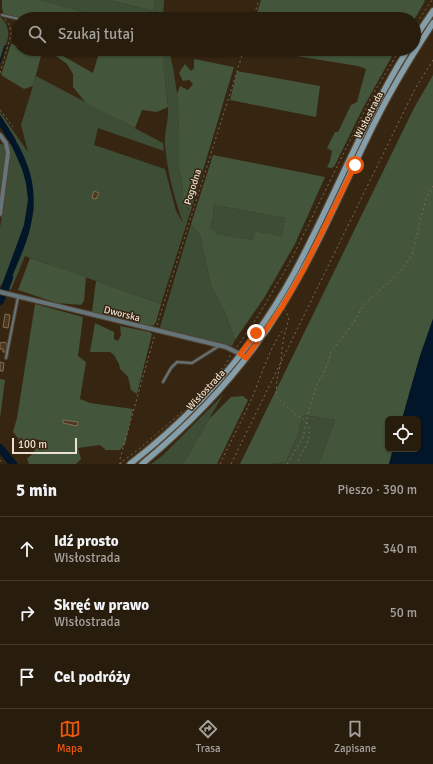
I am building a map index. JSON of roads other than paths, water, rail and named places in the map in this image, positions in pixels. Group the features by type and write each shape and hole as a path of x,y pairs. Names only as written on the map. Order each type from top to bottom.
{"main road":[{"path":"421,29 433,11"},
{"name":"Wisłostrada","path":"421,42 433,23"},
{"name":"Wisłostrada","path":"130,464 177,424 213,386 240,354 267,316 292,276 315,232 375,107 404,56"},
{"name":"Wisłostrada","path":"142,464 171,439 223,386 246,358 282,307 318,242 384,105 412,56"},
{"path":"240,354 246,358"}],"street":[{"path":"0,135 6,143 8,152 0,214"},
{"name":"Dworska","path":"0,292 220,346 240,354"}],"lane":[{"path":"2,14 12,17"},
{"path":"6,358 18,296"},
{"path":"163,382 171,368 177,362 192,362 220,346"}],"water":[{"path":"0,115 25,158 30,172 34,202 26,242 8,287 5,289 2,285 24,225 28,200 26,183 22,169 12,146 0,127"},
{"path":"433,319 433,464 389,464 392,452 421,452 421,416 403,416 420,356"}],"waterway":[{"path":"0,62 5,46"},
{"path":"0,301 9,278"},
{"path":"0,448 13,464"}]}
